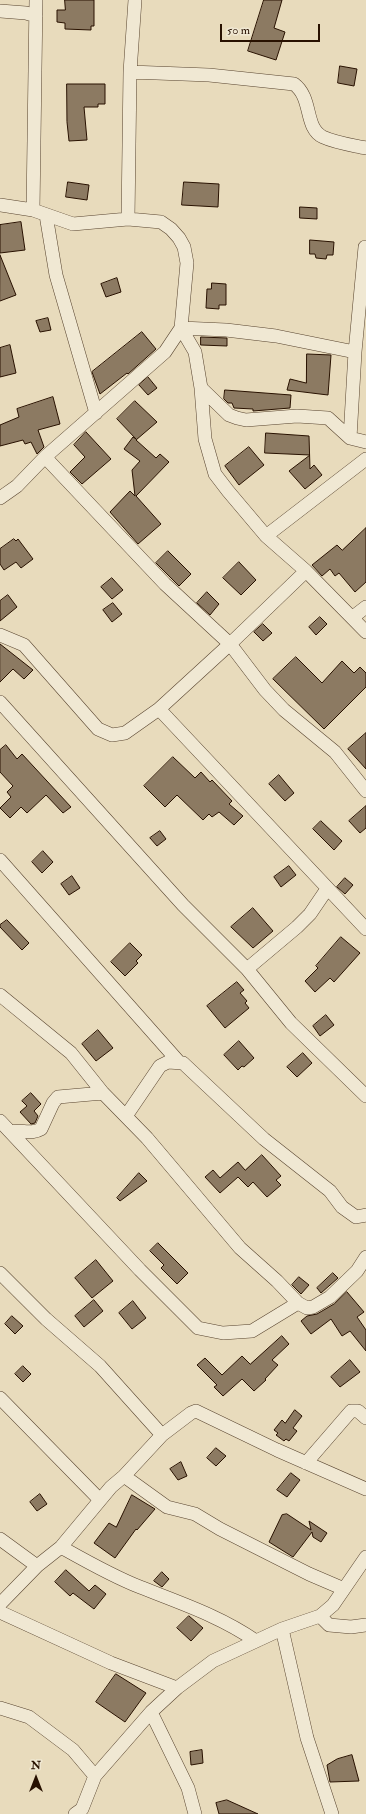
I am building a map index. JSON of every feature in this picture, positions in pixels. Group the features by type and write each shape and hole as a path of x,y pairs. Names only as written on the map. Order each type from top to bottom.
{"street":[{"path":"33,210 36,0"},
{"path":"128,219 130,72 135,0"},
{"path":"0,11 26,13 36,16"},
{"path":"130,72 209,75 294,84 301,89 309,117 316,132 323,137 366,148"},
{"path":"0,205 33,210 73,224 128,219 161,222 175,233 184,247 187,263 181,328 164,352 45,457 17,486 0,498"},
{"path":"46,215 56,275 96,413"},
{"path":"350,438 355,352 365,247"},
{"path":"181,328 226,330 276,336 355,352"},
{"path":"181,328 195,352 202,388 206,439 215,474 228,491 248,512 266,536 306,571 353,617 366,632"},
{"path":"202,388 229,415 237,418 246,420 297,416 328,418 350,438 366,442"},
{"path":"45,457 165,584 230,644 275,701 328,745 366,791"},
{"path":"266,536 366,459"},
{"path":"0,635 24,645 92,722 103,732 112,735 125,733 159,709 230,644 306,571"},
{"path":"353,617 366,607"},
{"path":"0,702 183,905 247,969 291,1023 366,1096"},
{"path":"159,709 366,929"},
{"path":"0,860 178,1061 188,1067 264,1139 330,1191 348,1212 356,1217 366,1215"},
{"path":"247,969 297,927 310,914 327,889"},
{"path":"0,995 65,1048 103,1093 147,1138 240,1248 277,1281 298,1303 307,1308 313,1307 330,1298 357,1271 366,1257"},
{"path":"126,1116 160,1066 168,1062 178,1061"},
{"path":"11,1132 16,1130 32,1132 40,1129 58,1097 103,1093"},
{"path":"0,1121 140,1270 198,1328 223,1333 252,1331 298,1303"},
{"path":"0,1273 46,1319 100,1366 162,1435"},
{"path":"0,1398 100,1500"},
{"path":"306,1463 351,1411 358,1411 366,1418"},
{"path":"0,1604 37,1566 61,1546 111,1487 124,1476 162,1435 187,1415 196,1412 366,1489"},
{"path":"124,1476 167,1508 195,1514 220,1530 303,1571 344,1589"},
{"path":"0,1539 37,1566"},
{"path":"61,1546 89,1563 137,1586 220,1619 256,1641"},
{"path":"80,1812 95,1776 151,1712 176,1688 213,1661 282,1629 320,1616 334,1605 366,1557"},
{"path":"0,1612 111,1663 176,1688"},
{"path":"320,1616 330,1625 351,1627 366,1624"},
{"path":"282,1629 307,1738 332,1814"},
{"path":"0,1708 29,1717 73,1750 95,1776"},
{"path":"151,1712 188,1788 195,1814"}],"building":[{"path":"65,0 94,0 94,26 91,26 91,30 65,29 65,23 57,22 57,10 65,10"},
{"path":"264,0 282,0 274,28 285,32 276,60 248,51"},
{"path":"340,66 357,69 354,86 338,83"},
{"path":"67,84 105,84 105,104 98,104 98,107 84,107 87,140 69,141 67,122"},
{"path":"68,182 89,185 87,200 66,197"},
{"path":"184,182 219,184 218,207 182,205"},
{"path":"300,207 317,208 317,219 300,218"},
{"path":"21,222 25,250 0,253 0,225"},
{"path":"310,240 334,242 333,255 327,255 326,259 316,258 315,254 310,254"},
{"path":"0,255 16,295 0,301"},
{"path":"117,278 121,292 106,297 101,284"},
{"path":"212,283 226,284 226,305 219,305 219,309 206,308 207,289 211,289"},
{"path":"48,318 51,330 40,332 36,321"},
{"path":"142,332 156,349 128,374 127,373 100,394 92,372"},
{"path":"201,337 227,338 227,346 201,345"},
{"path":"10,345 16,373 0,377 0,348"},
{"path":"307,354 331,355 328,395 287,390 290,379 306,383"},
{"path":"148,377 157,388 148,395 139,385"},
{"path":"225,390 291,395 290,408 253,411 253,409 234,408 232,403 228,403 224,399"},
{"path":"53,397 60,424 38,430 44,447 37,454 31,442 25,444 23,440 0,446 0,425 19,417 17,409"},
{"path":"135,401 157,422 136,440 156,458 160,454 169,462 136,496 161,524 138,544 110,512 130,491 135,496 132,470 140,461 124,449 133,437 136,439 117,419"},
{"path":"86,432 111,459 82,484 70,472 85,457 74,445"},
{"path":"266,433 309,436 310,455 265,453"},
{"path":"249,447 264,465 239,485 225,466"},
{"path":"310,455 310,469 314,465 322,475 305,489 289,471"},
{"path":"366,528 366,582 355,592 339,573 335,576 330,569 322,576 312,565 337,545 342,550"},
{"path":"14,539 16,541 18,539 33,559 21,568 16,562 4,570 0,564 0,549"},
{"path":"168,551 191,574 179,586 156,563"},
{"path":"239,562 256,580 241,595 223,578"},
{"path":"112,578 123,590 112,599 101,587"},
{"path":"207,592 219,604 210,615 197,603"},
{"path":"8,595 17,607 0,621 0,601"},
{"path":"113,603 122,614 112,622 103,610"},
{"path":"320,617 327,624 316,635 309,627"},
{"path":"263,624 272,633 263,641 254,632"},
{"path":"0,644 33,670 24,679 13,669 0,682"},
{"path":"296,657 322,683 342,661 354,673 360,667 366,673 366,687 324,729 273,679"},
{"path":"366,733 366,769 348,749"},
{"path":"6,745 17,759 22,754 71,807 63,813 46,795 27,813 21,807 10,818 0,808 11,797 7,792 13,786 0,772 0,750"},
{"path":"173,757 195,778 201,772 210,782 212,780 232,801 229,804 243,816 234,825 219,812 212,817 209,814 203,820 177,795 165,807 144,786"},
{"path":"279,775 294,793 285,801 269,784"},
{"path":"366,806 366,828 360,833 349,821"},
{"path":"321,821 342,841 334,850 313,829"},
{"path":"160,831 166,839 157,846 150,838"},
{"path":"43,851 53,862 42,873 32,862"},
{"path":"289,866 296,875 281,887 274,877"},
{"path":"72,876 80,888 69,895 61,884"},
{"path":"345,878 353,885 345,894 337,887"},
{"path":"253,908 273,931 253,948 231,927"},
{"path":"7,920 29,943 22,950 0,927 0,925"},
{"path":"341,937 360,953 334,982 330,978 315,992 305,981 318,968 316,966"},
{"path":"130,943 142,955 136,961 138,963 125,976 111,962"},
{"path":"237,982 244,990 240,993 247,1001 245,1003 249,1008 225,1028 207,1006"},
{"path":"326,1015 334,1025 320,1036 313,1026"},
{"path":"98,1030 113,1048 96,1061 82,1044"},
{"path":"239,1041 254,1058 238,1070 224,1055"},
{"path":"303,1053 312,1063 297,1077 287,1067"},
{"path":"31,1093 41,1104 34,1111 38,1116 35,1123 31,1124 20,1112 27,1106 22,1101"},
{"path":"262,1155 281,1176 276,1180 281,1185 267,1197 253,1182 248,1187 238,1177 220,1193 205,1177 213,1170 220,1178 238,1162 245,1170"},
{"path":"139,1173 147,1181 120,1201 117,1198"},
{"path":"158,1243 188,1273 177,1284 161,1268 164,1265 150,1251"},
{"path":"96,1260 113,1281 92,1298 75,1278"},
{"path":"333,1273 338,1278 321,1293 317,1288"},
{"path":"299,1277 309,1285 301,1294 292,1285"},
{"path":"347,1292 364,1312 357,1317 366,1330 366,1351 350,1331 342,1336 331,1319 311,1334 301,1321 307,1316 317,1314 334,1304"},
{"path":"94,1300 103,1311 84,1327 75,1316"},
{"path":"133,1301 146,1318 132,1329 119,1313"},
{"path":"12,1316 23,1326 15,1334 5,1324"},
{"path":"282,1336 289,1344 272,1360 278,1365 265,1379 266,1380 254,1391 242,1379 223,1396 214,1387 217,1385 197,1365 205,1358 222,1375 242,1356 250,1364"},
{"path":"350,1360 360,1372 340,1387 331,1377"},
{"path":"23,1366 31,1374 23,1382 15,1374"},
{"path":"295,1410 302,1416 293,1428 297,1431 289,1441 286,1439 284,1441 276,1435 278,1433 274,1430 282,1420 285,1423"},
{"path":"216,1448 226,1456 216,1466 207,1458"},
{"path":"181,1462 187,1476 178,1480 170,1469"},
{"path":"291,1473 300,1480 287,1497 277,1490"},
{"path":"40,1494 47,1504 37,1511 30,1502"},
{"path":"132,1495 155,1509 137,1530 136,1529 115,1558 94,1543 109,1523 116,1527"},
{"path":"287,1514 311,1530 309,1521 327,1533 321,1542 313,1537 312,1532 293,1557 269,1542 282,1515"},
{"path":"66,1570 89,1591 95,1585 106,1594 94,1609 73,1593 70,1596 55,1582"},
{"path":"162,1572 169,1579 162,1587 154,1581"},
{"path":"189,1616 203,1628 191,1641 177,1628"},
{"path":"116,1674 146,1693 125,1722 96,1702"},
{"path":"202,1750 203,1763 191,1765 190,1752"},
{"path":"352,1755 359,1781 330,1782 327,1765 337,1759"},
{"path":"227,1800 258,1814 219,1814 216,1803"}]}
